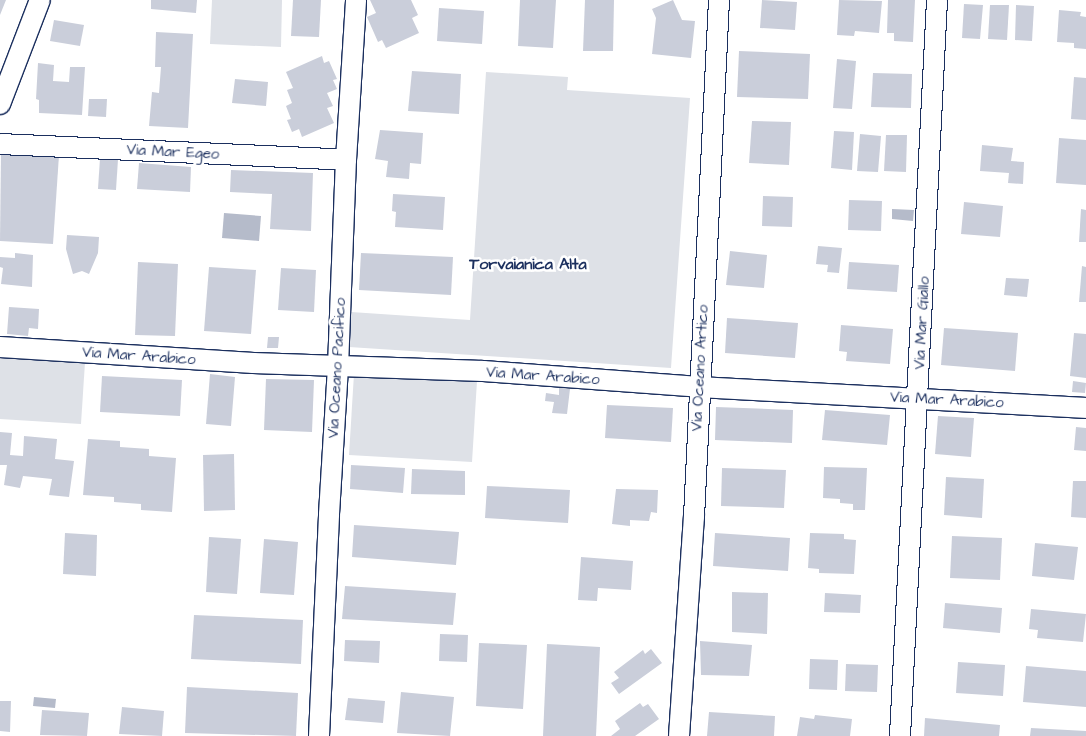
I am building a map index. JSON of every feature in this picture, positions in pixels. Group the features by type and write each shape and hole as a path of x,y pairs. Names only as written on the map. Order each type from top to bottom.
{"street":[{"path":"0,104 40,0"},
{"name":"Via Oceano Pacifico","path":"319,736 338,367 346,160 356,0"},
{"name":"Via Oceano Artico","path":"679,736 694,516 719,0"},
{"name":"Via Mar Giallo","path":"900,736 937,0"},
{"name":"Via Mar Egeo","path":"0,144 346,160"},
{"name":"Via Mar Arabico","path":"0,347 338,367 483,371 699,387 1086,408"}],"shaded area":[{"path":"212,0 282,0 281,47 210,44"},
{"path":"486,72 568,77 567,90 690,98 671,368 349,347 351,312 470,320"},
{"path":"0,357 85,362 81,424 0,419"},
{"path":"354,374 477,381 472,462 349,455"}],"water":[{"path":"892,209 914,210 913,221 892,219"},
{"path":"224,213 261,216 259,241 222,238"},
{"path":"34,697 56,699 55,708 33,706"}],"building":[{"path":"0,0 6,0 0,15"},
{"path":"151,0 197,0 196,13 151,9"},
{"path":"293,0 321,0 319,37 291,36"},
{"path":"370,0 411,0 418,15 412,18 419,33 386,48 382,40 378,42 367,17 376,13"},
{"path":"520,0 556,0 553,48 518,46"},
{"path":"585,0 614,0 613,51 583,51"},
{"path":"673,0 682,20 695,21 691,58 652,54 656,18 652,9"},
{"path":"762,0 797,2 795,30 760,28"},
{"path":"839,0 882,1 879,33 855,31 854,36 837,35"},
{"path":"888,0 915,0 913,42 894,41 894,33 887,33"},
{"path":"964,4 983,5 980,39 962,38"},
{"path":"990,5 1009,5 1007,40 988,39"},
{"path":"1016,5 1034,6 1032,41 1015,40"},
{"path":"439,8 484,11 482,44 437,41"},
{"path":"1059,10 1081,12 1080,16 1086,17 1086,49 1074,48 1074,43 1057,42"},
{"path":"54,20 84,25 80,46 50,41"},
{"path":"156,32 193,34 188,128 149,126 152,92 159,93 161,67 155,67"},
{"path":"739,51 810,54 808,99 737,97"},
{"path":"322,56 324,63 329,61 337,79 333,80 337,89 327,93 333,106 327,108 334,123 302,137 299,129 292,132 287,120 291,119 286,106 292,103 287,90 293,88 286,72"},
{"path":"837,59 856,61 852,109 833,108"},
{"path":"38,63 54,65 53,81 69,82 70,67 85,67 82,115 39,113 39,100 36,99"},
{"path":"412,71 461,74 459,114 408,111"},
{"path":"873,73 912,74 911,108 871,107"},
{"path":"1074,77 1086,78 1086,120 1071,119"},
{"path":"235,79 268,82 266,106 232,103"},
{"path":"89,99 107,99 106,117 88,116"},
{"path":"752,121 791,122 789,165 749,163"},
{"path":"380,130 423,133 421,164 410,163 409,179 386,177 388,161 375,159"},
{"path":"834,131 854,132 852,170 831,168"},
{"path":"860,134 881,136 878,172 857,171"},
{"path":"886,135 907,135 906,172 884,171"},
{"path":"1059,138 1086,140 1086,185 1056,183"},
{"path":"982,145 1013,148 1011,161 1024,162 1023,184 1008,183 1009,173 980,171"},
{"path":"1,152 59,155 53,244 0,241"},
{"path":"100,158 118,159 116,190 98,189"},
{"path":"139,163 191,167 190,192 137,189"},
{"path":"231,170 313,173 311,231 270,229 272,194 230,192"},
{"path":"393,194 445,197 443,230 395,227 396,212 392,211"},
{"path":"763,196 793,197 792,227 762,226"},
{"path":"849,200 882,201 881,231 848,230"},
{"path":"964,202 1003,206 1000,237 961,234"},
{"path":"1081,209 1086,210 1086,242 1079,242"},
{"path":"67,235 99,237 98,253 89,274 82,271 73,274 66,249"},
{"path":"818,246 842,248 839,273 827,272 828,265 816,264"},
{"path":"730,251 767,255 764,288 726,285"},
{"path":"15,253 33,255 32,287 1,284 3,268 0,267 0,257 15,258"},
{"path":"361,253 453,257 451,295 359,290"},
{"path":"138,262 178,264 175,336 135,335"},
{"path":"849,262 899,265 897,292 847,289"},
{"path":"1082,266 1086,267 1086,302 1079,302"},
{"path":"209,267 256,270 251,334 204,331"},
{"path":"281,268 316,270 314,312 278,310"},
{"path":"1006,278 1029,279 1027,297 1004,295"},
{"path":"9,307 39,309 38,329 29,328 28,336 7,334"},
{"path":"727,318 798,323 795,358 725,353"},
{"path":"841,325 893,329 890,364 846,361 847,352 839,351"},
{"path":"944,328 1018,333 1015,371 941,365"},
{"path":"1074,333 1086,334 1086,378 1070,376"},
{"path":"268,337 279,337 278,348 267,348"},
{"path":"210,374 235,377 231,426 206,424"},
{"path":"102,376 182,380 180,416 100,412"},
{"path":"266,379 314,380 312,432 264,430"},
{"path":"1073,381 1086,383 1085,393 1072,392"},
{"path":"559,387 570,389 567,414 552,413 554,402 545,401 546,393 559,395"},
{"path":"607,405 673,408 671,442 605,438"},
{"path":"716,407 793,410 792,443 715,440"},
{"path":"825,410 890,415 887,445 822,440"},
{"path":"938,416 974,418 971,457 935,454"},
{"path":"1076,427 1086,428 1086,451 1074,450"},
{"path":"0,432 12,433 10,455 23,456 24,436 57,439 55,459 74,461 69,497 49,495 52,479 23,476 20,488 4,485 7,465 0,465"},
{"path":"88,439 120,441 120,447 149,449 149,456 176,458 172,512 141,510 141,504 114,502 114,497 83,495"},
{"path":"234,454 235,510 204,511 203,455"},
{"path":"351,465 405,468 403,493 350,489"},
{"path":"824,467 867,468 865,510 853,510 853,504 840,503 840,499 823,498"},
{"path":"722,468 786,470 784,508 721,506"},
{"path":"412,469 465,471 465,495 411,494"},
{"path":"946,477 984,479 982,518 944,515"},
{"path":"1073,481 1086,481 1086,518 1071,517"},
{"path":"487,486 570,490 568,523 485,518"},
{"path":"616,489 658,490 657,513 651,512 649,521 630,520 630,526 612,524"},
{"path":"354,525 459,532 456,565 352,557"},
{"path":"65,533 97,535 96,576 63,574"},
{"path":"715,533 790,538 788,571 713,566"},
{"path":"810,533 844,534 844,539 856,540 854,574 819,573 819,569 808,568"},
{"path":"952,536 1002,538 1000,580 950,578"},
{"path":"209,537 241,539 237,594 206,592"},
{"path":"264,539 298,542 294,595 260,593"},
{"path":"1035,543 1078,547 1074,580 1032,576"},
{"path":"581,557 633,561 631,590 598,588 597,601 578,600"},
{"path":"345,586 456,593 453,625 342,619"},
{"path":"732,592 768,593 767,634 732,632"},
{"path":"825,593 861,595 860,613 824,612"},
{"path":"945,603 1002,608 1000,633 943,628"},
{"path":"1031,609 1086,614 1083,642 1037,638 1038,630 1029,629"},
{"path":"194,615 303,620 301,664 191,659"},
{"path":"440,634 468,635 467,662 439,661"},
{"path":"345,640 380,641 379,663 344,661"},
{"path":"700,641 752,645 749,676 701,675"},
{"path":"479,643 527,645 523,709 476,706"},
{"path":"547,644 600,647 596,736 543,736"},
{"path":"651,649 662,663 619,694 611,683 619,678 614,672 643,650 645,654"},
{"path":"810,659 838,660 837,690 809,689"},
{"path":"958,662 1005,665 1003,696 956,693"},
{"path":"846,664 878,665 877,692 845,691"},
{"path":"1026,666 1086,671 1086,707 1023,702"},
{"path":"187,687 298,693 296,736 185,733"},
{"path":"401,692 454,697 450,736 397,733"},
{"path":"348,698 385,701 383,723 345,720"},
{"path":"0,701 11,701 10,732 0,731"},
{"path":"640,703 643,707 648,704 659,719 635,736 611,736 620,729 615,721"},
{"path":"122,707 164,711 162,736 119,734"},
{"path":"42,710 89,713 87,736 40,735"},
{"path":"709,712 775,716 774,736 707,736"},
{"path":"815,715 852,719 850,736 797,736 800,717 814,719"},
{"path":"925,718 1000,725 999,736 924,736"},
{"path":"1031,728 1086,731 1086,736 1030,736"}],"district":[{"name":"Torvaianica Alta","path":"528,264"}]}
